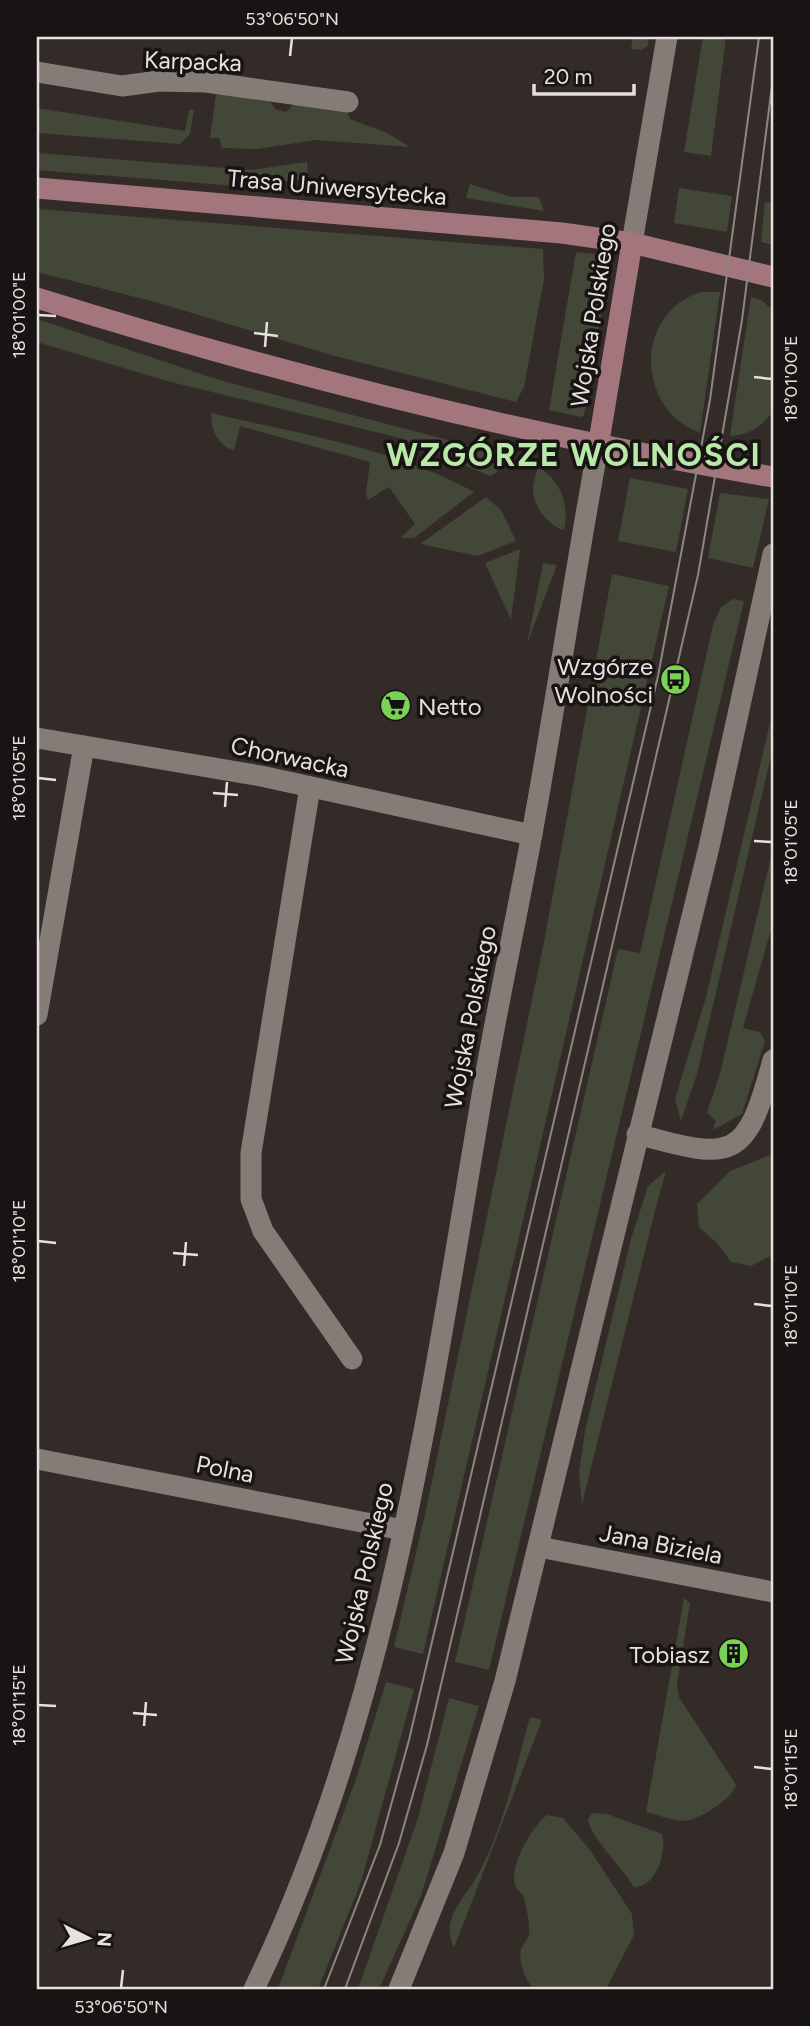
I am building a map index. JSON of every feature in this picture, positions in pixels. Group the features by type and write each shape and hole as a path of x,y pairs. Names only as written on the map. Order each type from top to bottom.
{"main road":[{"name":"Trasa Uniwersytecka","path":"37,188 562,233 632,243 773,277"},
{"name":"Wojska Polskiego","path":"598,447 632,243"},
{"path":"37,298 261,366 598,447 773,477"}],"street":[{"name":"Wojska Polskiego","path":"632,243 667,37"},
{"name":"Karpacka","path":"37,72 122,86 159,81 206,82 348,102"},
{"name":"Wojska Polskiego","path":"254,1989 281,1933 314,1850 375,1650 402,1530 531,835 598,447"},
{"path":"399,1989 454,1853 494,1725 709,847 773,554"},
{"name":"Chorwacka","path":"37,738 310,787 531,835"},
{"path":"37,1015 84,747"},
{"path":"310,787 251,1153 251,1199 263,1231 352,1359"},
{"path":"637,1134 690,1149 719,1149 733,1145 746,1134 757,1117 773,1060"},
{"name":"Polna","path":"37,1459 402,1530"},
{"name":"Jana Biziela","path":"539,1547 773,1592"}],"green space":[{"path":"633,37 649,37 648,46 641,50 631,49"},
{"path":"703,37 726,37 711,156 684,152"},
{"path":"228,92 268,98 275,109 286,112 296,102 347,112 350,119 387,133 410,147 316,140 257,149 222,148 219,138 210,138 216,95"},
{"path":"37,108 185,131 189,110 194,110 190,134 180,144 37,133"},
{"path":"37,153 251,170 307,162 308,179 236,186 37,170"},
{"path":"470,184 512,197 539,197 544,211 466,198"},
{"path":"679,188 732,196 727,232 674,223"},
{"path":"765,202 773,203 773,245 761,242"},
{"path":"37,209 543,249 544,279 524,387 516,402 335,356 155,302 37,272"},
{"path":"576,252 609,255 611,258 584,415 581,417 549,410"},
{"path":"701,292 720,292 700,433 679,421 664,404 654,383 651,361 654,340 663,320 679,303"},
{"path":"751,297 761,300 773,310 773,411 754,429 730,436"},
{"path":"37,319 219,380 502,454 497,472 490,476 400,438 167,381 37,342"},
{"path":"211,413 379,453 412,464 474,492 414,538 401,538 415,524 389,487 368,500 366,494 370,462 240,426 234,450 219,441 212,425"},
{"path":"538,467 552,478 562,494 566,511 564,530 553,525 536,503 533,487"},
{"path":"630,478 688,489 676,552 618,541"},
{"path":"720,493 769,499 753,568 708,558"},
{"path":"486,497 501,510 516,541 478,556 420,544"},
{"path":"520,549 511,620 485,563"},
{"path":"543,563 557,565 527,644"},
{"path":"612,574 669,586 423,1654 394,1647 426,1510 544,942"},
{"path":"733,599 744,601 489,1670 455,1662 618,949 640,953 713,625 721,607"},
{"path":"773,710 773,747 697,1074 681,1121 675,1099 706,997"},
{"path":"773,848 773,933 770,933 743,1028 760,1032 765,1041 742,1114 713,1130 716,1121 707,1112 720,1074"},
{"path":"773,1154 773,1255 751,1266 731,1262 717,1243 699,1227 697,1204 730,1171"},
{"path":"666,1171 582,1504 579,1472 585,1431 631,1239 648,1186"},
{"path":"684,1598 690,1603 677,1684 679,1697 736,1785 729,1796 717,1806 684,1821 646,1812"},
{"path":"386,1682 414,1689 361,1882 318,1989 278,1989 356,1779"},
{"path":"449,1698 479,1706 421,1896 379,1989 358,1989 418,1818"},
{"path":"530,1717 542,1720 454,1948 450,1938 451,1919 477,1876 495,1838"},
{"path":"592,1813 607,1814 662,1834 661,1859 648,1882 634,1887 595,1836 588,1820"},
{"path":"547,1815 563,1818 590,1850 632,1914 634,1935 606,1989 534,1989 523,1970 521,1949 528,1936 529,1925 524,1899 516,1887 515,1870 522,1848"}],"tram line":[{"path":"324,1989 380,1845 409,1740 658,676 710,400 759,37"},
{"path":"345,1989 399,1843 427,1745 698,575 742,320 773,78"}],"place":[{"name":"Wzgórze Wolności","path":"676,680"},
{"name":"Netto","path":"395,706"},
{"name":"Tobiasz","path":"733,1654"}],"district":[{"name":"WZGÓRZE WOLNOŚCI","path":"574,455"}]}
